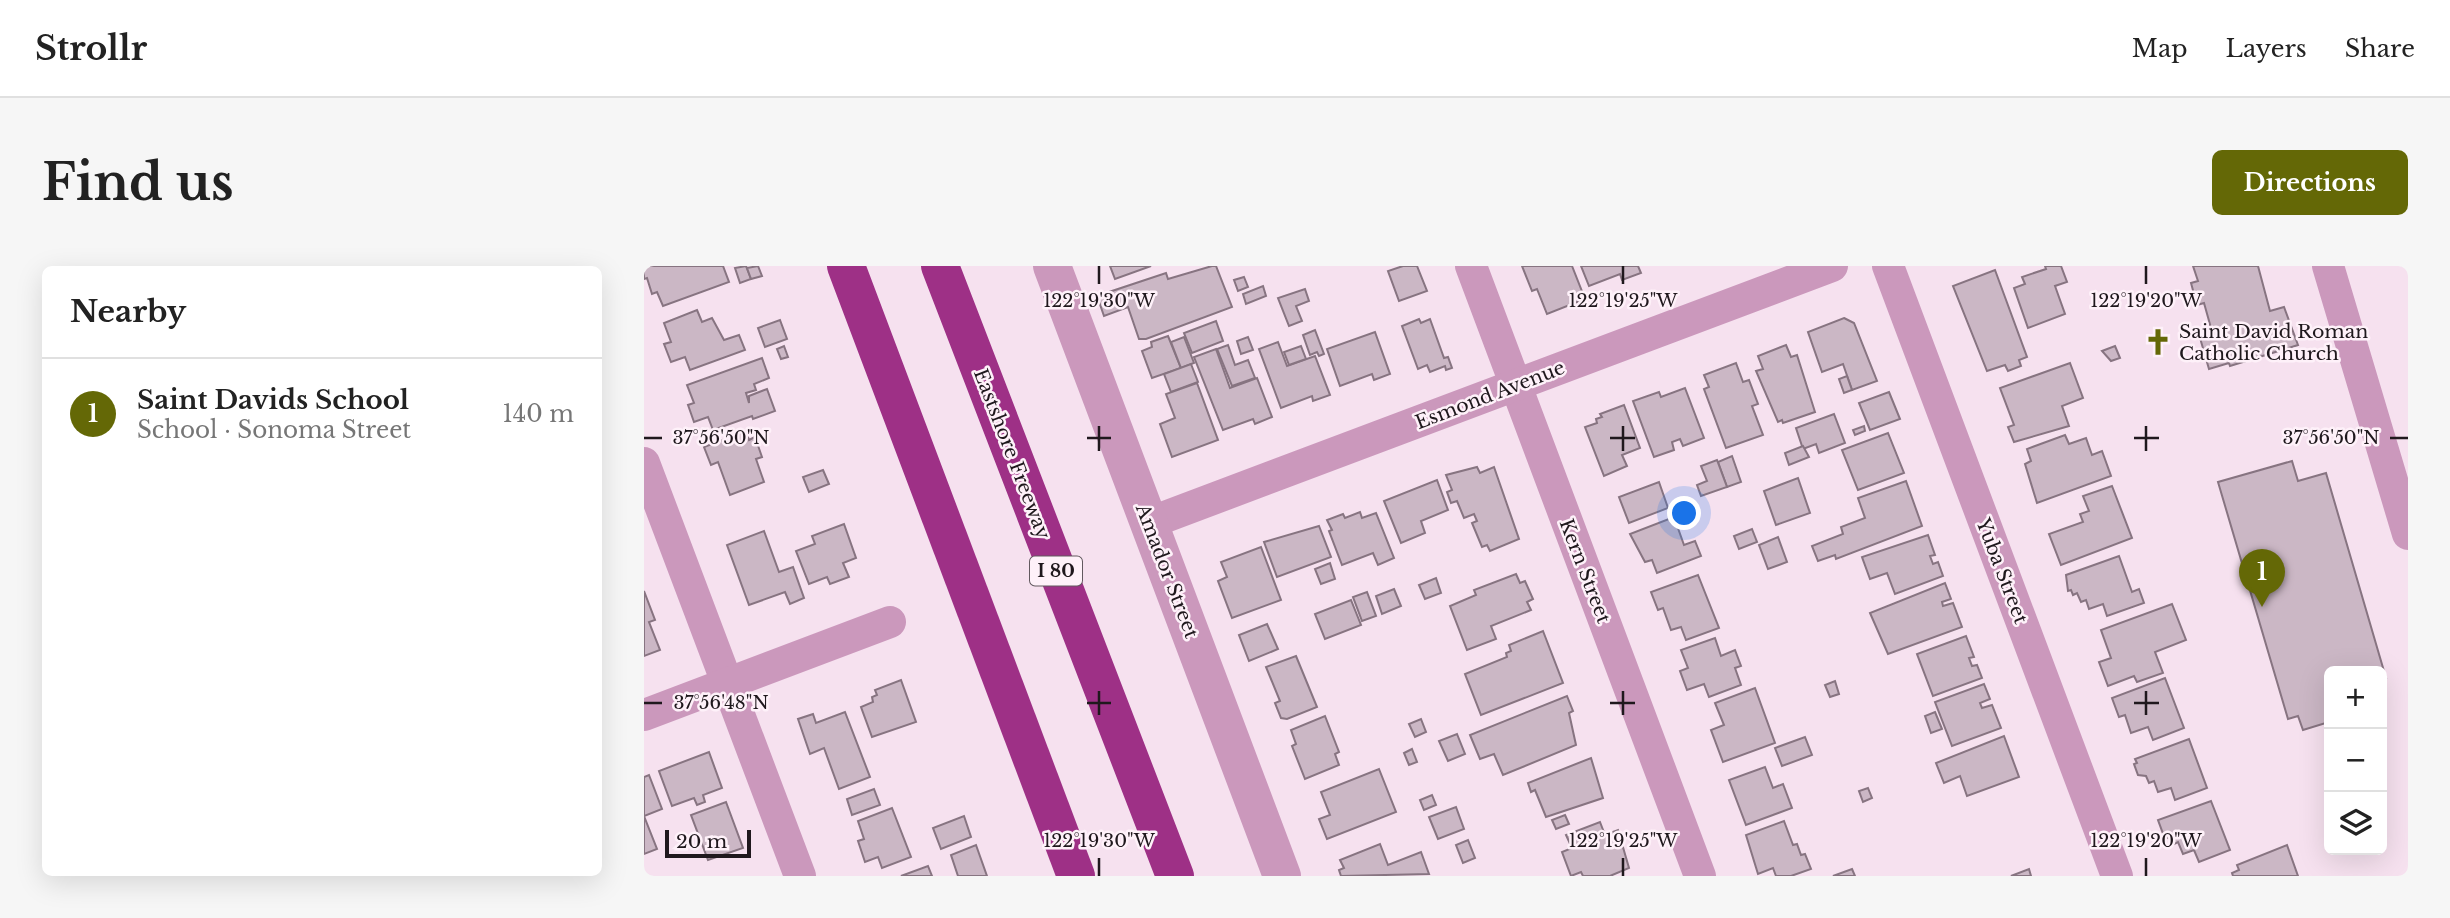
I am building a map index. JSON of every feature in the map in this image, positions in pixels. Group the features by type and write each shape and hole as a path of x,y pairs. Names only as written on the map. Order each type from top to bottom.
{"highway":[{"path":"846,266 1076,876"},
{"name":"Eastshore Freeway","path":"940,266 1175,876"}],"street":[{"name":"Amador Street","path":"1052,266 1282,876"},
{"name":"Kern Street","path":"1471,266 1700,876"},
{"name":"Esmond Avenue","path":"1149,523 1832,266"},
{"name":"Yuba Street","path":"1888,266 2117,876"},
{"path":"2328,266 2408,534"},
{"path":"644,463 800,876"},
{"path":"644,715 890,622"}],"building":[{"path":"644,266 723,266 729,282 663,306 657,292 652,294 647,278 644,279"},
{"path":"746,266 751,279 740,283 735,268"},
{"path":"758,266 762,276 751,279 747,268"},
{"path":"1110,266 1151,266 1115,279"},
{"path":"1216,266 1232,307 1146,339 1139,339 1128,307 1104,316 1097,296 1166,273 1168,279"},
{"path":"1403,266 1417,266 1427,291 1399,301 1388,271"},
{"path":"1522,266 1572,266 1585,299 1547,314 1537,289 1532,291"},
{"path":"1581,266 1638,266 1641,273 1622,280 1620,274 1589,286"},
{"path":"2045,266 2061,266 2067,282 2055,286 2065,314 2028,328 2014,288 2025,284 2022,277 2046,269"},
{"path":"2193,266 2258,266 2270,311 2284,307 2298,345 2230,366 2229,363 2209,369 2198,331 2211,328 2204,303 2197,305 2191,283 2198,281"},
{"path":"1995,270 2027,357 2019,360 2021,366 2008,371 2005,365 1987,371 1953,286"},
{"path":"1244,277 1248,287 1238,291 1234,280"},
{"path":"1263,286 1266,296 1246,304 1243,294"},
{"path":"1305,289 1309,301 1296,306 1302,321 1289,326 1278,298"},
{"path":"697,310 702,322 712,318 724,340 739,335 745,350 690,370 685,357 671,362 664,344 671,342 664,323"},
{"path":"1844,318 1854,323 1877,381 1852,390 1843,364 1822,372 1808,332"},
{"path":"1419,319 1421,323 1430,319 1444,358 1448,357 1452,368 1446,370 1445,366 1430,372 1427,365 1418,369 1402,326"},
{"path":"780,320 787,339 765,347 758,328"},
{"path":"1216,321 1223,341 1192,353 1184,333"},
{"path":"1315,330 1324,354 1319,356 1317,352 1310,355 1303,335"},
{"path":"1375,332 1390,374 1374,380 1372,374 1340,386 1327,349"},
{"path":"1168,336 1181,368 1152,378 1142,351 1152,347 1151,342"},
{"path":"1184,337 1194,363 1181,368 1171,342"},
{"path":"1248,337 1253,350 1241,354 1237,341"},
{"path":"1278,342 1287,366 1315,356 1330,395 1313,401 1312,396 1281,408 1259,349"},
{"path":"1228,345 1235,365 1248,360 1255,378 1232,386 1217,349"},
{"path":"1786,345 1791,357 1797,355 1815,412 1783,423 1782,420 1778,422 1756,371 1763,369 1758,356"},
{"path":"784,346 788,357 781,359 777,349"},
{"path":"1301,346 1306,359 1289,365 1284,352"},
{"path":"2115,346 2120,358 2111,361 2102,351"},
{"path":"1216,349 1230,388 1257,378 1272,417 1255,424 1253,419 1223,430 1194,357"},
{"path":"762,358 769,378 754,384 756,390 746,393 749,403 749,396 767,389 775,411 713,430 708,417 694,422 688,405 694,403 687,385"},
{"path":"1736,363 1743,382 1749,380 1758,404 1752,406 1763,435 1726,448 1704,389 1709,387 1704,375"},
{"path":"2070,363 2083,398 2062,406 2069,426 2014,442 2008,427 2014,425 2000,388"},
{"path":"1191,364 1198,382 1171,392 1164,374"},
{"path":"1847,376 1852,390 1844,393 1839,379"},
{"path":"1197,383 1218,440 1172,457 1160,424 1175,418 1166,394"},
{"path":"1685,388 1704,438 1683,446 1680,439 1672,442 1674,450 1654,457 1633,401 1659,392 1661,397"},
{"path":"1889,392 1900,419 1870,430 1859,403"},
{"path":"1624,405 1640,448 1622,455 1627,466 1604,476 1585,427 1597,423 1596,419 1602,417 1600,414"},
{"path":"1834,414 1845,443 1819,453 1816,444 1803,449 1796,428"},
{"path":"1864,426 1865,431 1855,435 1853,430"},
{"path":"746,431 749,440 755,437 762,457 756,459 764,482 730,495 718,462 711,465 704,447"},
{"path":"1888,433 1904,473 1858,490 1842,450"},
{"path":"2065,435 2069,444 2086,438 2092,455 2102,451 2111,476 2037,503 2025,464 2031,461 2027,449"},
{"path":"1803,446 1809,457 1789,465 1785,453"},
{"path":"1732,456 1741,482 1727,487 1718,462"},
{"path":"1717,460 1727,487 1701,496 1697,485 1707,481 1701,466"},
{"path":"2292,461 2298,481 2326,473 2382,666 2324,666 2324,724 2303,730 2298,716 2288,719 2218,482"},
{"path":"1477,467 1480,473 1494,467 1519,539 1490,551 1487,545 1482,547 1472,523 1477,521 1474,514 1464,518 1457,501 1451,503 1447,492 1452,490 1446,475"},
{"path":"823,470 829,484 809,492 803,477"},
{"path":"1798,478 1810,513 1776,525 1764,491"},
{"path":"1437,480 1448,510 1421,521 1425,533 1401,543 1384,501"},
{"path":"1906,481 1922,526 1836,559 1835,555 1818,561 1812,546 1843,534 1841,527 1865,518 1858,498"},
{"path":"1659,482 1668,508 1629,523 1619,497"},
{"path":"2112,486 2132,538 2061,565 2049,534 2083,522 2080,514 2089,511 2083,496"},
{"path":"1360,512 1362,518 1376,513 1394,558 1378,565 1373,553 1342,565 1327,520 1343,514 1345,518"},
{"path":"1674,517 1684,545 1695,541 1701,556 1657,573 1652,560 1645,562 1630,534"},
{"path":"844,524 856,558 843,563 849,577 830,584 827,577 809,584 796,551 815,544 812,536"},
{"path":"1319,526 1331,557 1277,577 1264,542"},
{"path":"1752,529 1757,542 1739,549 1734,536"},
{"path":"764,531 779,572 793,567 804,598 790,604 785,592 749,605 727,545"},
{"path":"1928,535 1935,555 1930,556 1933,564 1938,562 1943,576 1895,594 1887,573 1870,579 1862,557"},
{"path":"1778,537 1787,562 1768,569 1759,545"},
{"path":"1261,547 1281,600 1232,618 1218,581 1227,577 1221,562"},
{"path":"2119,556 2132,592 2139,589 2144,603 2107,616 2103,604 2089,609 2086,600 2081,602 2077,593 2073,595 2071,590 2068,591 2066,575"},
{"path":"1330,563 1335,579 1321,584 1315,569"},
{"path":"1516,574 1520,583 1525,581 1533,599 1527,602 1531,610 1491,626 1496,639 1467,650 1450,606 1476,595 1474,590"},
{"path":"1698,575 1719,628 1686,640 1681,627 1671,630 1663,608 1658,610 1651,592"},
{"path":"1436,578 1441,593 1425,599 1419,585"},
{"path":"1945,583 1951,599 1942,602 1943,606 1953,603 1962,627 1888,654 1870,613"},
{"path":"1394,589 1401,606 1382,614 1376,596"},
{"path":"644,591 655,620 649,622 660,650 644,656"},
{"path":"1367,592 1376,616 1362,621 1353,597"},
{"path":"1351,600 1361,625 1325,639 1315,614"},
{"path":"2172,604 2186,640 2155,652 2163,673 2137,682 2134,676 2108,686 2099,662 2111,658 2101,630"},
{"path":"1267,624 1278,649 1249,661 1239,635"},
{"path":"1543,631 1563,683 1481,715 1465,674 1507,657 1506,653 1511,651 1509,645"},
{"path":"1966,636 1974,657 1969,658 1972,666 1977,665 1982,678 1933,696 1917,654"},
{"path":"1715,638 1721,656 1735,650 1741,666 1735,668 1741,685 1709,697 1704,684 1687,690 1680,671 1688,668 1681,650"},
{"path":"1296,656 1317,707 1287,719 1281,718 1275,703 1280,701 1266,667"},
{"path":"2165,678 2184,728 2153,740 2148,727 2131,733 2125,715 2119,717 2112,698"},
{"path":"901,680 916,722 872,737 861,707 873,702 872,697 877,695 875,690"},
{"path":"1835,681 1839,694 1830,697 1825,685"},
{"path":"1984,684 1990,699 1980,703 1982,708 1992,705 2001,728 1952,746 1935,702"},
{"path":"1755,688 1775,743 1723,762 1711,730 1724,725 1715,703"},
{"path":"1567,696 1573,711 1569,713 1576,745 1503,775 1494,754 1480,759 1470,735"},
{"path":"845,712 870,777 839,789 824,748 810,754 798,719 813,714 816,723"},
{"path":"1935,712 1942,729 1931,733 1925,716"},
{"path":"1325,716 1339,752 1335,754 1339,765 1305,779 1292,746 1296,744 1291,730"},
{"path":"1421,719 1426,732 1415,737 1409,724"},
{"path":"1457,734 1465,754 1448,761 1439,741"},
{"path":"2004,736 2019,777 1967,796 1960,776 1944,783 1936,763"},
{"path":"1805,737 1812,755 1782,766 1775,748"},
{"path":"2189,739 2207,788 2175,800 2171,788 2158,792 2154,781 2149,783 2146,776 2138,775 2135,759"},
{"path":"1412,749 1417,762 1409,765 1404,753"},
{"path":"709,752 722,788 703,795 705,802 697,805 694,798 672,806 659,771"},
{"path":"1591,758 1603,798 1546,817 1535,790 1531,792 1528,783"},
{"path":"1765,767 1773,788 1783,784 1792,808 1746,825 1729,780"},
{"path":"1379,769 1396,812 1327,839 1319,819 1330,815 1321,792"},
{"path":"649,775 662,809 644,816 644,777"},
{"path":"1868,788 1872,798 1863,802 1859,791"},
{"path":"874,789 880,805 852,815 847,799"},
{"path":"1432,795 1436,805 1424,810 1420,800"},
{"path":"2211,801 2230,850 2199,862 2194,850 2183,854 2178,842 2172,845 2169,837 2165,839 2158,820"},
{"path":"726,802 743,848 708,860 691,815"},
{"path":"1456,807 1464,829 1438,839 1429,817"},
{"path":"892,808 911,857 882,868 878,857 865,862 858,841 864,839 858,821"},
{"path":"1565,815 1569,824 1556,829 1552,820"},
{"path":"644,816 657,849 644,854"},
{"path":"964,816 971,837 941,849 933,828"},
{"path":"1784,821 1793,845 1797,844 1801,855 1805,854 1811,869 1791,876 1776,876 1773,868 1758,874 1746,835"},
{"path":"1600,822 1605,835 1618,830 1629,868 1610,876 1583,876 1581,872 1571,876 1562,852 1572,848 1566,835"},
{"path":"1468,840 1475,858 1463,863 1456,845"},
{"path":"1380,844 1388,865 1421,852 1429,874 1341,876 1339,870 1344,868 1340,860"},
{"path":"976,845 987,876 958,876 951,855"},
{"path":"2287,845 2298,876 2233,876 2232,873 2239,870 2237,865"},
{"path":"928,866 932,876 901,876"},
{"path":"1852,869 1855,876 1833,876"},
{"path":"2029,869 2031,876 2011,876"}],"place":[{"name":"Saint David Roman Catholic Church","path":"2158,342"},
{"name":"Saint Davids School","path":"2262,607"}]}
